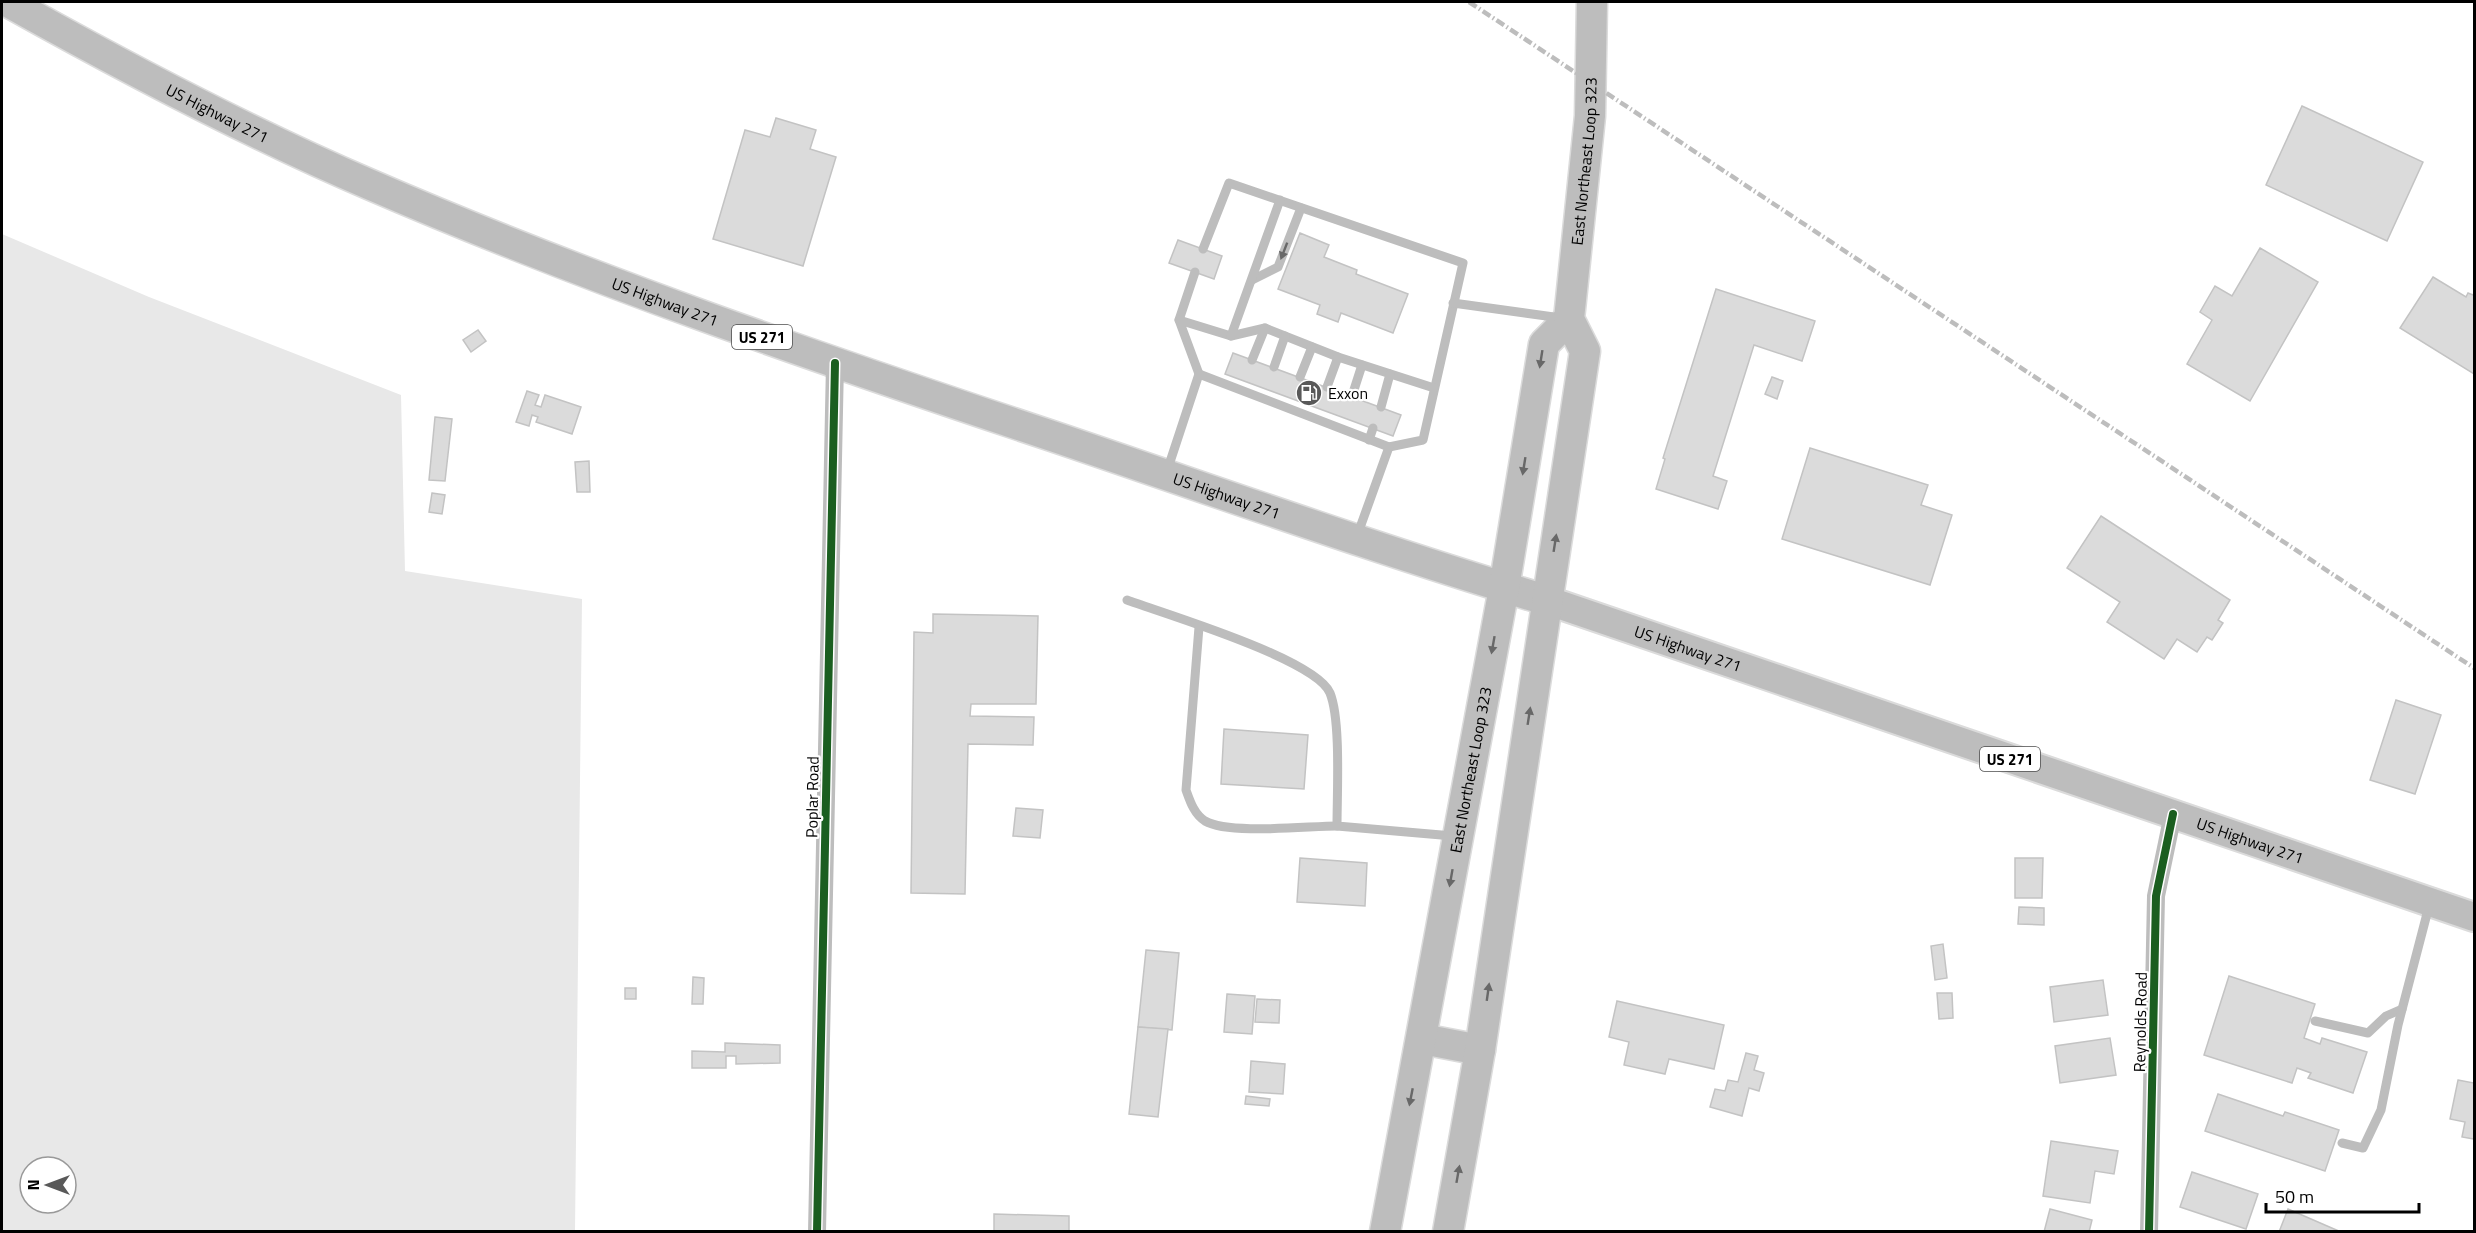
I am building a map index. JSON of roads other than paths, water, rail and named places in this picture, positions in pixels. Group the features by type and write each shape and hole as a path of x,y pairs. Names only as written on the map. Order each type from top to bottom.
{"highway":[{"name":"US Highway 271","path":"8,2 215,111 368,184 598,278 835,363 1504,588 1546,600"},
{"name":"East Northeast Loop 323","path":"1385,1232 1504,588 1544,344 1569,319 1588,140 1592,2"},
{"path":"1448,1232 1480,1050 1585,351 1569,319"},
{"path":"1422,1039 1480,1050"}],"main road":[{"name":"US Highway 271","path":"1546,600 2475,917"}],"street":[{"name":"Poplar Road","path":"817,1232 835,363"},
{"name":"Reynolds Road","path":"2149,1232 2156,896 2172,814"}],"lane":[{"path":"1199,374 1264,394 1287,409 1389,447 1423,440 1462,263 1229,183 1203,249"},
{"path":"1231,336 1280,200"},
{"path":"1252,280 1278,267 1301,208"},
{"path":"1166,474 1199,374 1179,320 1195,272"},
{"path":"1453,303 1569,319"},
{"path":"1179,320 1231,336 1265,328 1338,357 1434,388"},
{"path":"1252,360 1265,328"},
{"path":"1274,368 1286,336"},
{"path":"1300,377 1312,347"},
{"path":"1327,387 1338,357"},
{"path":"1352,396 1362,365"},
{"path":"1381,407 1390,374"},
{"path":"1287,409 1291,398"},
{"path":"1316,419 1320,409"},
{"path":"1341,429 1344,418"},
{"path":"1369,440 1373,428"},
{"path":"1356,538 1389,447"},
{"path":"1127,600 1285,658 1329,690 1335,711 1337,826"},
{"path":"1199,627 1186,789 1193,809 1206,821 1242,828 1337,826 1458,836"},
{"path":"2342,1143 2363,1148 2381,1110 2402,1009 2430,901"},
{"path":"2315,1021 2368,1033 2386,1016 2402,1009"}],"railway":[{"path":"1469,2 2474,668"}],"place":[{"name":"Exxon","path":"1309,393"}]}
